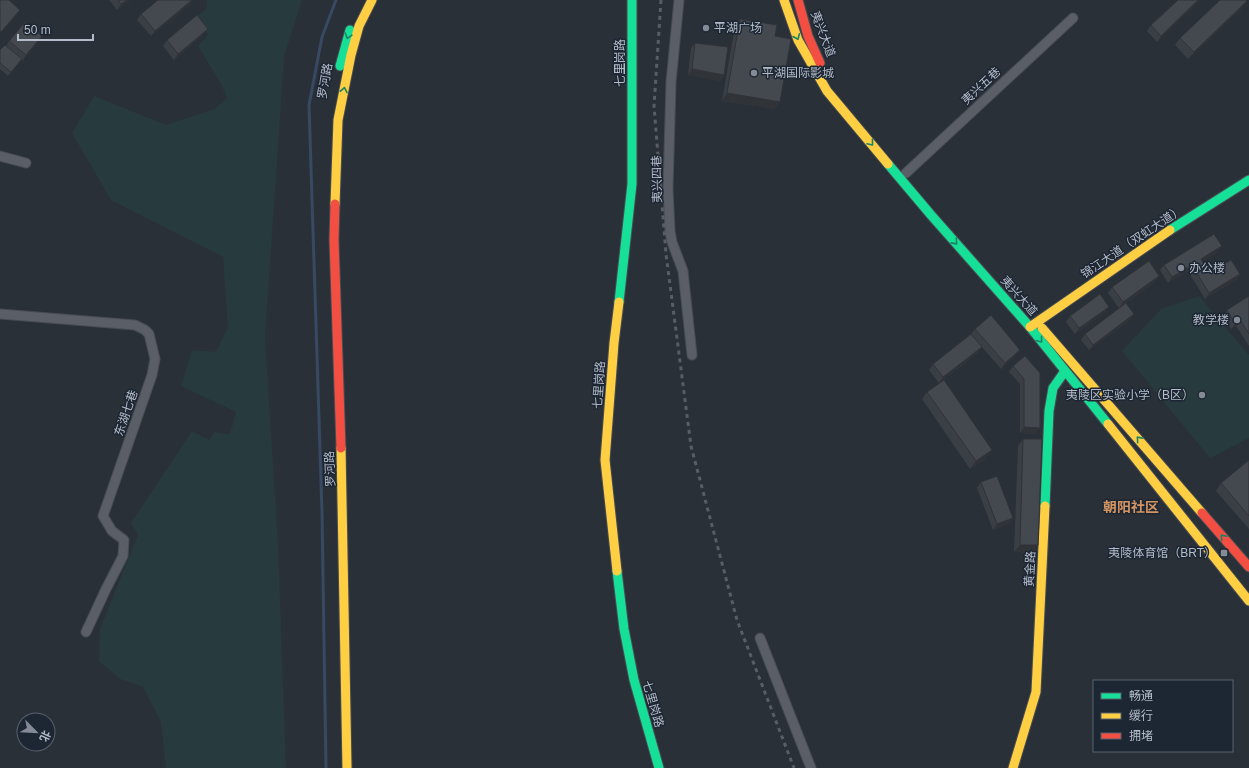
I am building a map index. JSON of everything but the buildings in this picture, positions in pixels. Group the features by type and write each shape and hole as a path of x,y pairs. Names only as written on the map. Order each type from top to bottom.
{"main road":[{"name":"罗河路","path":"336,170 330,121 344,48 351,25 364,0"},
{"name":"罗河路","path":"346,768 343,493 334,240 336,170 338,120 351,55 359,26 372,0"},
{"name":"七里岗路","path":"632,0 632,184 614,343 606,460 624,629 634,680 659,768"},
{"name":"夷兴大道","path":"784,0 798,40 827,91 931,215 1034,325 1249,566"},
{"name":"夷兴大道","path":"798,0 808,36 821,65 833,86 1034,325 1065,371 1249,601"},
{"name":"锦江大道（双虹大道）","path":"1034,325 1172,229 1249,180"},
{"name":"黄金路","path":"1013,768 1036,692 1049,411 1053,388 1065,371"}],"street":[{"name":"夷兴四巷","path":"679,0 671,82 668,189 670,231 672,242 683,271 692,355"},
{"name":"夷兴五巷","path":"906,173 1073,18"},
{"path":"0,156 26,163"},
{"name":"东湖七巷","path":"0,314 136,325 149,334 155,359 152,375 103,516 112,531 124,540 123,556 86,632"},
{"path":"760,638 811,768"}],"green space":[{"path":"207,0 302,0 284,57 265,338 278,544 286,768 166,768 161,722 143,687 120,679 99,661 100,629 138,535 131,523 192,431 209,440 214,432 230,434 236,412 181,386 192,350 216,352 228,327 223,257 111,200 72,133 94,96 166,125 215,109 227,98 221,84 198,46 208,35 195,18 207,8"},
{"path":"1199,296 1249,355 1249,438 1210,458 1122,351 1161,309"}],"waterway":[{"path":"326,768 322,513 309,105 322,37 336,0"}],"railway":[{"path":"661,0 654,106 666,254 691,446 737,620 794,768"}],"traffic: fast":[{"path":"619,302 632,184 632,0"},
{"path":"340,66 350,30"},
{"path":"888,164 1030,327 1108,424"},
{"path":"1170,230 1249,180"},
{"path":"1045,506 1049,411 1053,388 1065,371"},
{"path":"617,571 624,629 634,680 659,768"}],"traffic: slow":[{"path":"335,204 338,120 351,55 359,26 372,0"},
{"path":"784,0 798,40 827,91 888,164"},
{"path":"1030,327 1170,230"},
{"path":"617,571 605,460 614,343 619,302"},
{"path":"1042,328 1202,513"},
{"path":"1108,424 1249,601"},
{"path":"341,448 347,768"},
{"path":"1013,768 1036,692 1045,506"}],"traffic: jam":[{"path":"798,0 808,36 820,63"},
{"path":"335,204 334,240 341,448"},
{"path":"1202,513 1249,567"}],"place":[{"name":"平湖广场","path":"706,28"},
{"name":"平湖国际影城","path":"754,73"},
{"name":"办公楼","path":"1181,268"},
{"name":"教学楼","path":"1237,320"},
{"name":"夷陵区实验小学（B区）","path":"1202,395"},
{"name":"夷陵体育馆（BRT）","path":"1224,553"}],"district":[{"name":"朝阳社区","path":"1131,507"}]}
